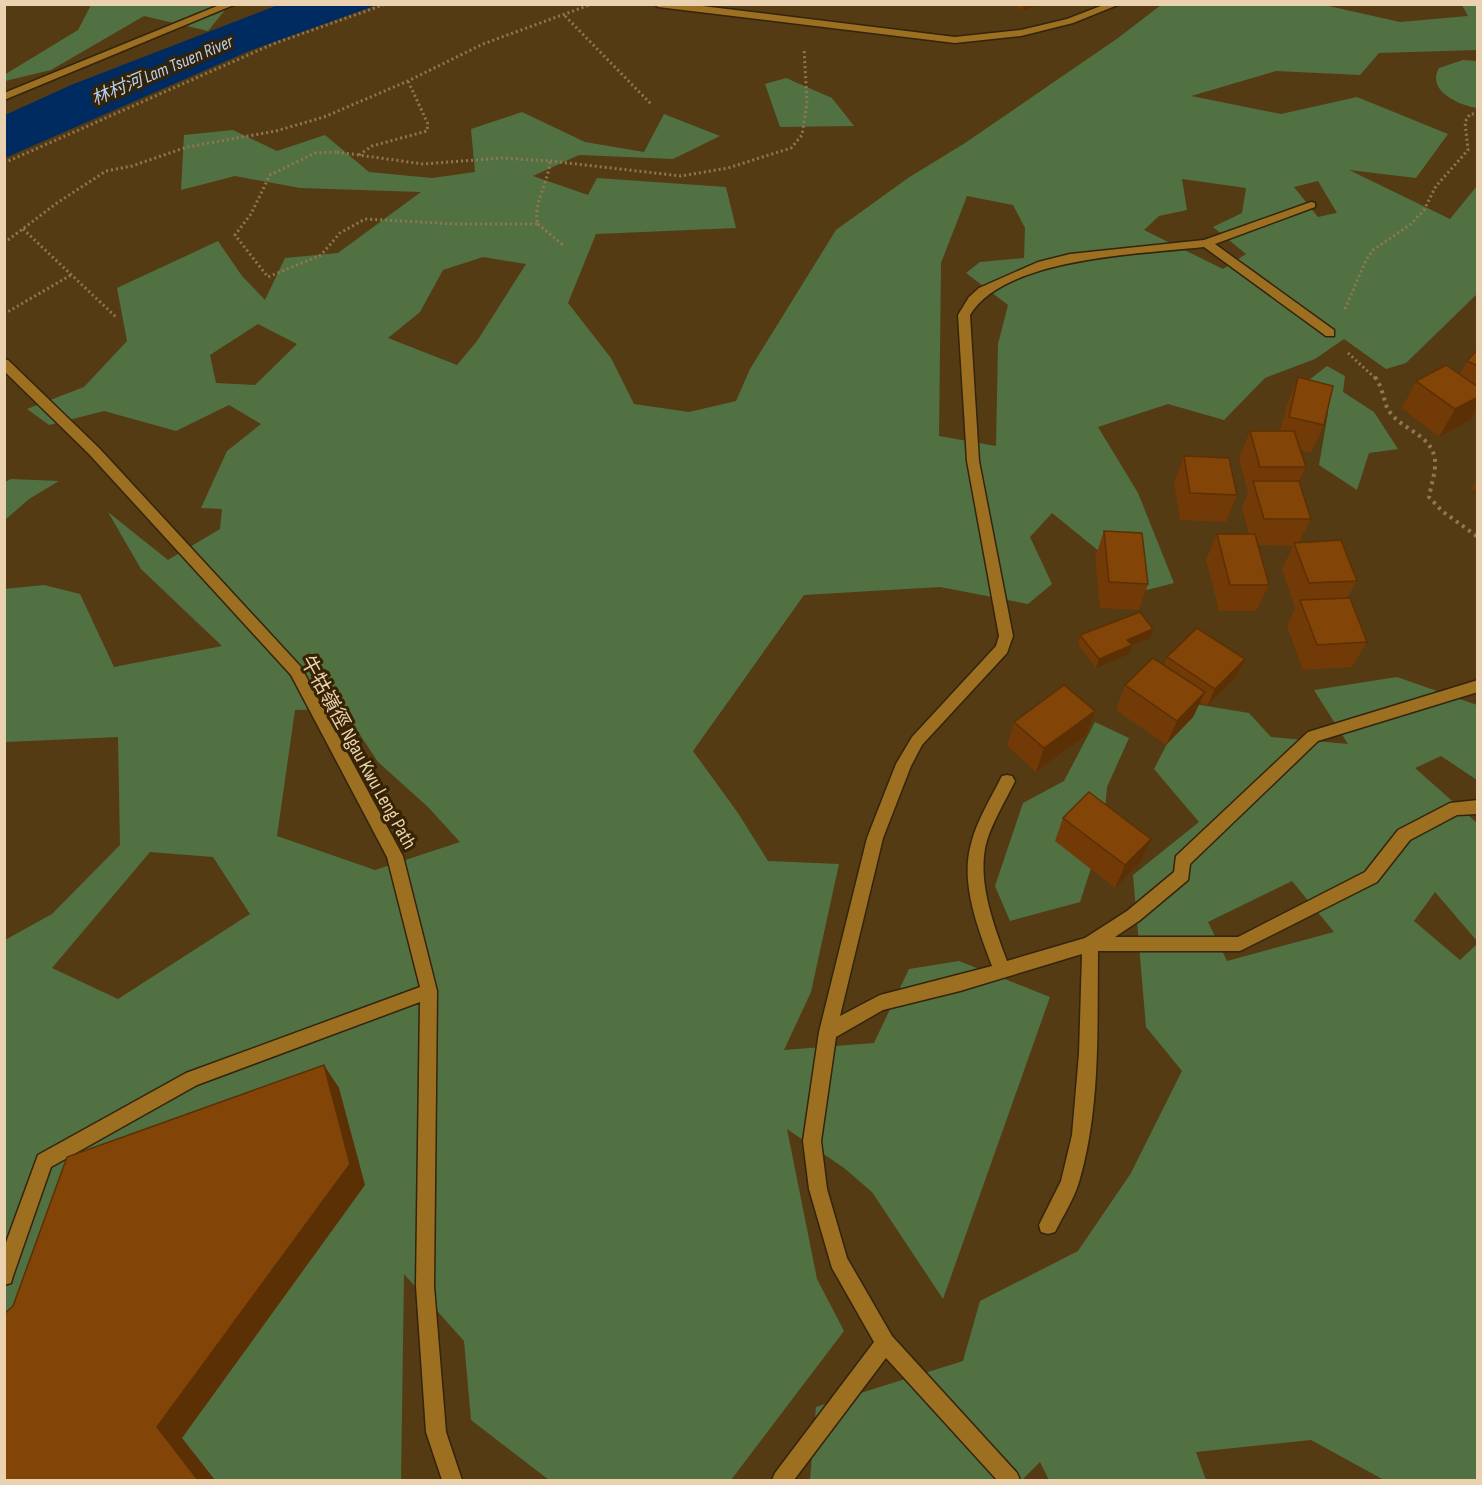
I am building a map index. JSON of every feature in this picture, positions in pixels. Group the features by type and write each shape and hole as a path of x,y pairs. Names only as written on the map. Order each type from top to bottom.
{"street":[{"path":"4,98 232,4"},
{"path":"658,4 900,32 935,39 973,39 1021,33 1070,21 1116,4"},
{"path":"1010,1480 885,1343 865,1311 839,1261 818,1189 812,1141 828,1032 875,838 904,764 917,741 1002,649 1006,636 974,461 964,315 973,300 983,291 1042,265 1070,258 1206,243 1311,205"},
{"path":"1206,243 1330,333"},
{"name":"牛牯嶺徑 Ngau Kwu Leng Path","path":"4,363 94,452 296,671 395,856 429,991 425,1286 436,1432 452,1480"},
{"path":"828,1032 880,1003 1090,944 1133,916 1182,875 1182,861 1313,736 1478,686"},
{"path":"1001,969 986,927 975,866 978,844 1007,781"},
{"path":"1090,944 1240,944 1371,877 1404,835 1455,808 1478,807"},
{"path":"1048,1226 1070,1183 1081,1135 1088,1054 1090,944"},
{"path":"4,1276 44,1161 192,1078 429,991"},
{"path":"782,1480 885,1343"}],"path":[{"path":"4,163 273,44 386,4"},
{"path":"4,243 57,203 106,171 132,166 187,147 276,131 324,117 408,81 483,44 523,28 565,16 592,4"},
{"path":"565,16 652,105"},
{"path":"538,224 456,224 365,219 340,233 321,255 268,278 235,235 251,214 270,175 315,153 337,152 423,164 502,158 550,161 681,176 728,168 790,148 802,135 807,103 802,21"},
{"path":"359,155 372,146 427,131 428,124 408,81"},
{"path":"1478,114 1470,114 1465,122 1468,150 1436,186 1424,210 1411,224 1373,250 1366,260 1353,295 1330,333 1339,345 1376,377 1386,394 1387,409 1400,424 1425,439 1435,460 1429,497 1443,511 1478,537"},
{"path":"550,161 551,172 535,212 538,224 564,246"},
{"path":"23,230 116,317"},
{"path":"4,314 71,275"}],"green space":[{"path":"91,5 229,5 208,31 144,16 51,70 5,81 4,75 78,30"},
{"path":"1161,5 1324,5 1400,22 1468,16 1462,5 1477,5 1477,50 1379,53 1360,75 1276,71 1191,96 1281,114 1357,97 1448,134 1416,178 1349,170 1450,219 1477,186 1477,294 1406,363 1386,369 1344,339 1315,359 1265,378 1224,420 1168,404 1098,427 1138,493 1174,583 1147,590 1052,513 1030,537 1052,584 1028,604 940,587 804,595 693,751 738,813 768,861 839,864 811,992 784,1050 874,1043 909,969 959,961 1050,997 943,1299 872,1192 844,1168 787,1129 817,1279 844,1331 731,1480 549,1480 471,1420 464,1341 404,1274 401,1480 5,1480 5,940 52,914 120,845 118,737 5,742 4,589 44,585 80,594 114,667 222,646 141,569 108,512 168,560 220,529 222,509 201,508 227,451 261,424 229,405 176,431 104,411 49,425 27,409 84,387 127,341 117,288 218,241 242,276 265,300 285,258 338,253 421,192 300,188 235,176 181,190 184,135 233,130 277,151 325,135 369,172 432,178 475,172 471,129 522,112 585,142 644,152 664,114 720,136 673,159 579,155 533,176 588,195 597,178 726,187 736,228 596,234 568,303 611,358 634,404 689,412 736,401 750,369 836,230 908,178 965,143 1118,38","holes":["1182,179 1246,188 1242,213 1213,227 1246,254 1223,269 1144,230 1159,216 1187,210","1318,181 1337,213 1318,217 1294,187","967,196 1013,205 1025,228 1024,258 980,262 966,273 1008,305 998,344 996,446 939,436 941,263","483,257 526,264 477,341 457,365 388,338 420,312 443,270","258,324 297,344 255,385 216,383 210,355","343,709 378,762 428,807 460,842 375,870 277,836 295,710","150,852 213,857 250,914 118,999 52,968"]},
{"path":"1463,60 1477,61 1477,108 1446,96 1437,84 1436,76 1439,68"},
{"path":"786,78 832,98 854,126 780,127 765,84"},
{"path":"1327,366 1345,376 1343,392 1374,412 1398,449 1369,453 1357,490 1319,465 1328,413 1309,380"},
{"path":"11,479 59,481 29,499 5,520 5,482"},
{"path":"1397,677 1477,705 1477,780 1441,756 1415,768 1477,823 1477,941 1435,892 1414,921 1460,960 1477,944 1477,1480 1384,1480 1311,1440 1196,1452 1206,1480 1049,1480 1040,1462 1022,1480 810,1480 816,1407 963,1361 980,1301 1078,1251 1131,1173 1182,1071 1146,1027 1133,875 1199,822 1154,769 1188,703 1249,713 1271,737 1348,744 1314,690","holes":["1292,881 1334,932 1227,961 1208,922"]},
{"path":"1095,722 1129,738 1107,787 1103,831 1080,902 1010,921 995,886 1023,803 1064,781"}],"water":[{"name":"林村河 Lam Tsuen River","path":"278,5 377,5 249,51 5,158 5,115 71,85"}],"building":[{"path":"1478,349 1478,366 1467,361"},
{"path":"1446,365 1478,387 1478,397 1455,409 1416,381"},
{"path":"1298,377 1333,386 1324,425 1289,417"},
{"path":"1250,431 1294,431 1306,467 1260,467"},
{"path":"1184,456 1229,458 1237,495 1190,493"},
{"path":"1253,481 1299,481 1311,519 1264,519"},
{"path":"1104,531 1142,533 1148,584 1109,582"},
{"path":"1217,534 1255,534 1269,585 1230,585"},
{"path":"1341,540 1357,581 1309,583 1294,543"},
{"path":"1350,598 1367,642 1317,645 1300,600"},
{"path":"1140,612 1153,629 1127,640 1132,645 1099,659 1080,635"},
{"path":"1197,628 1245,659 1215,689 1167,657"},
{"path":"1153,658 1205,692 1177,721 1125,685"},
{"path":"1064,685 1095,711 1044,748 1014,722"},
{"path":"1089,792 1151,839 1125,865 1063,818"},
{"path":"324,1065 350,1164 157,1427 198,1480 4,1480 4,1314 13,1306 67,1157"}]}
